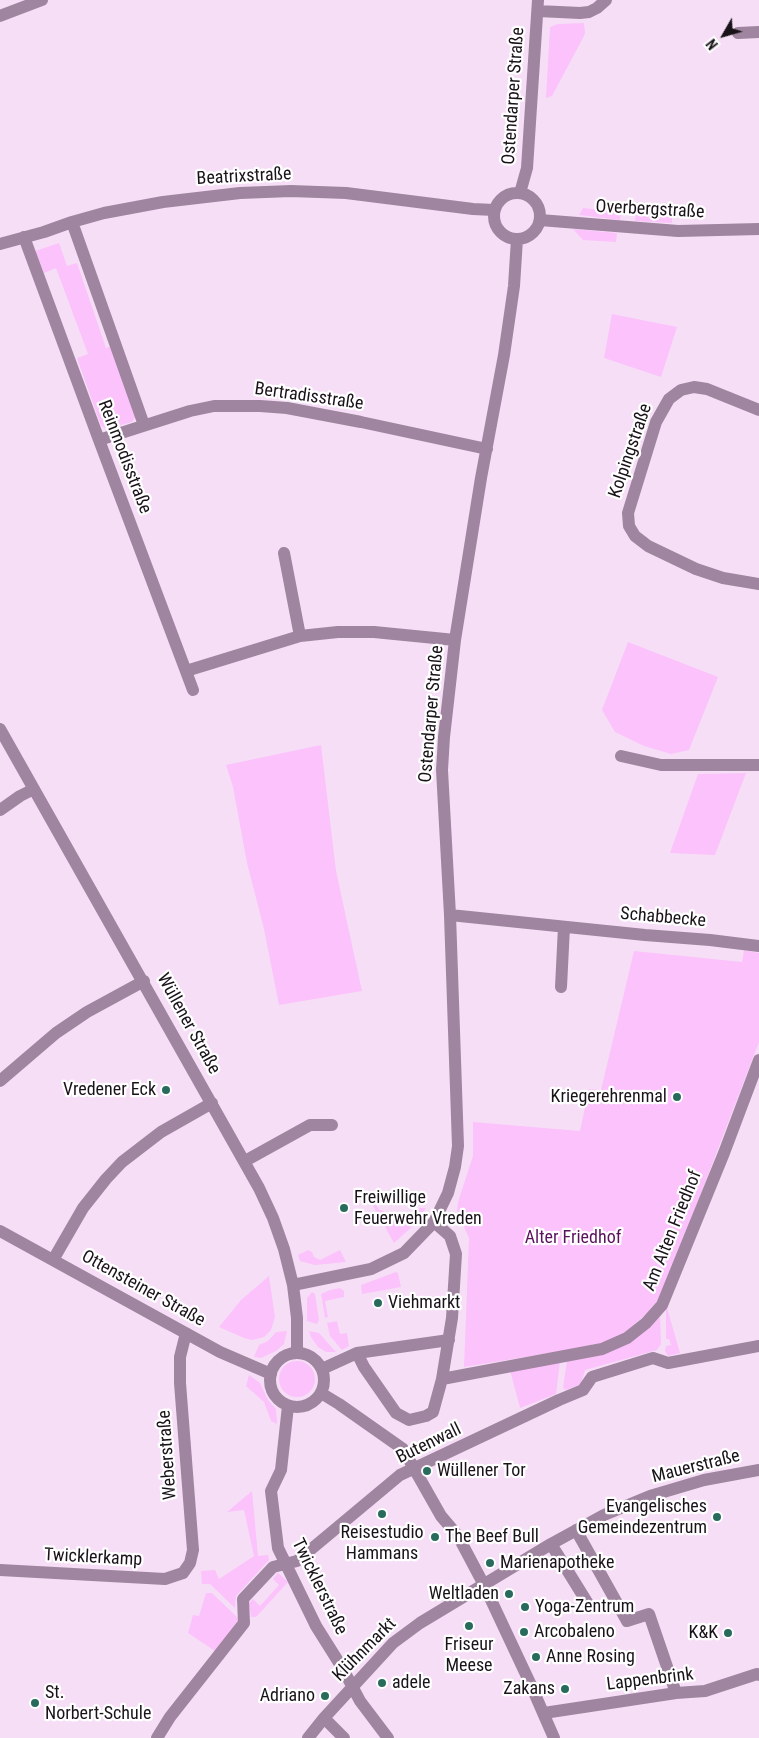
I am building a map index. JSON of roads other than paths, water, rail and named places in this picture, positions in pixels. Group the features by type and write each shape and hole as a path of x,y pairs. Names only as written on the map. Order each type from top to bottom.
{"street":[{"path":"0,16 42,0"},
{"path":"538,6 580,13 597,8 606,0"},
{"name":"Ostendarper Straße","path":"520,193 527,168 538,6"},
{"path":"738,33 759,32"},
{"name":"Beatrixstraße","path":"0,244 72,222 134,206 240,193 291,191 346,193 494,210"},
{"path":"520,193 527,195 538,206 540,220 530,236 517,240 498,230 495,224 494,210 502,198 507,195 520,193"},
{"name":"Overbergstraße","path":"540,220 678,230 759,228"},
{"name":"Reinmodisstraße","path":"72,222 144,425"},
{"name":"Reinmodisstraße","path":"24,237 193,690"},
{"name":"Ostendarper Straße","path":"293,1285 371,1269 393,1260 404,1253 434,1222 448,1193 458,1146 450,915 442,770 455,640 504,355 514,286 517,240"},
{"name":"Kolpingstraße","path":"759,410 707,389 694,387 681,390 669,399 656,422 628,512 629,526 635,536 648,546 696,569 723,578 759,584"},
{"name":"Bertradisstraße","path":"99,440 190,410 214,406 260,406 287,408 352,420 487,449"},
{"path":"284,552 300,636"},
{"path":"186,671 300,636 338,632 374,632 455,640"},
{"name":"Wüllener Straße","path":"0,729 144,981 273,1218 284,1249 293,1285 297,1318 296,1353"},
{"path":"620,756 661,765 759,765"},
{"path":"0,810 34,789"},
{"name":"Schabbecke","path":"450,915 759,946"},
{"path":"560,987 564,927"},
{"path":"0,1081 56,1033 87,1012 144,981"},
{"name":"Am Alten Friedhof","path":"442,1379 602,1349 627,1338 646,1323 662,1305 724,1154 759,1060"},
{"path":"54,1260 83,1208 106,1178 122,1162 161,1132 212,1103"},
{"path":"244,1162 310,1125 332,1125"},
{"path":"357,1353 364,1367 396,1413 409,1420 426,1416 436,1409 452,1318 456,1254 450,1236 434,1222"},
{"name":"Ottensteiner Straße","path":"0,1231 226,1355 271,1374"},
{"name":"Weberstraße","path":"183,1573 190,1563 193,1550 180,1383 180,1356 186,1333"},
{"path":"322,1369 357,1353 449,1340"},
{"name":"Butenwall","path":"157,1738 170,1717 244,1624 243,1599 273,1567 297,1561 400,1475 583,1390 592,1377 653,1358 668,1363 759,1346"},
{"path":"296,1353 311,1357 322,1369 324,1381 321,1393 307,1406 288,1406 281,1402 272,1390 271,1374 278,1361 290,1354 296,1353"},
{"path":"321,1393 403,1449 441,1516 458,1536 484,1585 554,1738"},
{"name":"Twicklerstraße","path":"288,1406 281,1470 271,1491 278,1548 316,1626 353,1686 360,1701 388,1738"},
{"name":"Mauerstraße","path":"484,1585 604,1514 650,1496 704,1480 757,1474"},
{"path":"576,1530 627,1621 650,1614 676,1694"},
{"path":"551,1544 590,1607"},
{"name":"Twicklerkamp","path":"0,1570 166,1579 183,1573"},
{"name":"Klühnmarkt","path":"308,1738 393,1643 420,1622 484,1585"},
{"name":"Lappenbrink","path":"544,1713 705,1691 757,1674 759,1675"},
{"path":"324,1718 344,1738"}],"place":[{"name":"Vredener Eck","path":"166,1090"},
{"name":"Kriegerehrenmal","path":"677,1097"},
{"name":"Freiwillige Feuerwehr Vreden","path":"344,1208"},
{"name":"Viehmarkt","path":"378,1303"},
{"name":"Wüllener Tor","path":"427,1471"},
{"name":"Reisestudio Hammans","path":"382,1514"},
{"name":"Evangelisches Gemeindezentrum","path":"717,1517"},
{"name":"The Beef Bull","path":"435,1537"},
{"name":"Marienapotheke","path":"490,1563"},
{"name":"Weltladen","path":"509,1594"},
{"name":"Yoga-Zentrum","path":"525,1607"},
{"name":"Friseur Meese","path":"469,1626"},
{"name":"Arcobaleno","path":"524,1632"},
{"name":"K&K","path":"728,1633"},
{"name":"Anne Rosing","path":"536,1657"},
{"name":"adele","path":"382,1683"},
{"name":"Zakans","path":"565,1689"},
{"name":"Adriano","path":"325,1696"},
{"name":"St. Norbert-Schule","path":"35,1703"}],"park label":[{"name":"Alter Friedhof","path":"573,1238"}]}
